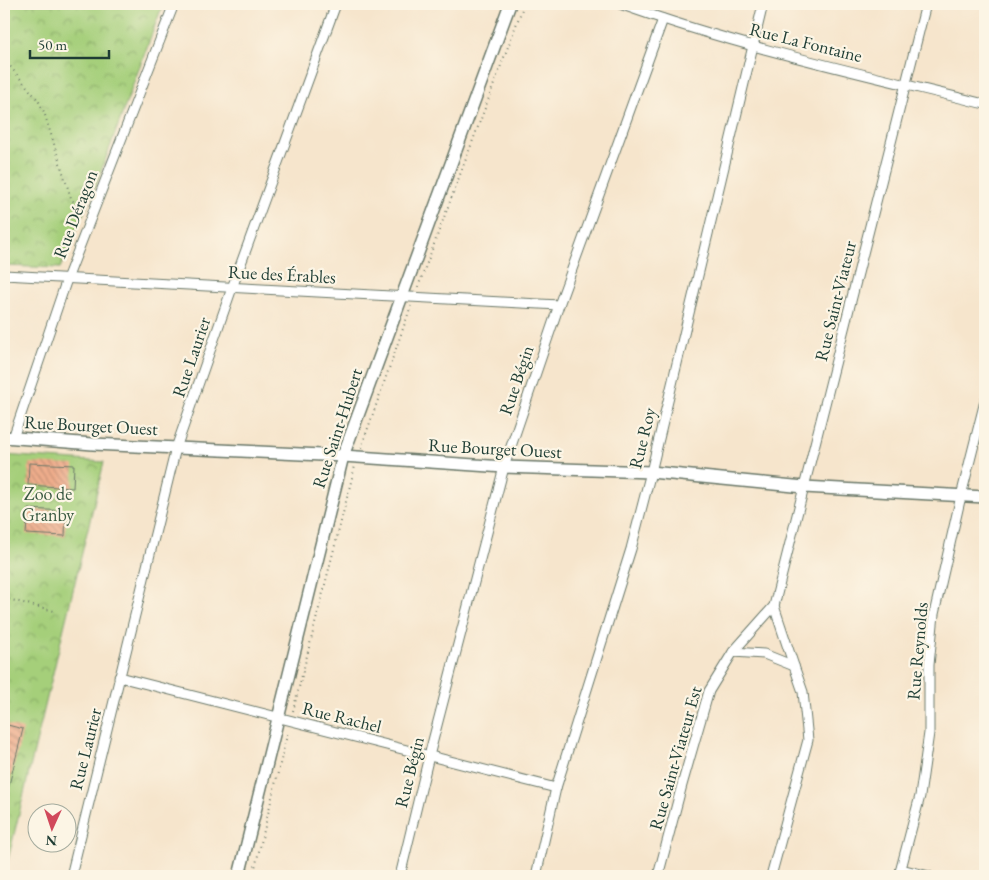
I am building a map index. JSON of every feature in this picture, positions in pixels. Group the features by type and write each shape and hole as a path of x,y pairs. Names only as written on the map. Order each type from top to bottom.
{"street":[{"name":"Rue Déragon","path":"8,438 67,279 174,4"},
{"name":"Rue Laurier","path":"71,876 176,448 232,288 336,4"},
{"name":"Rue Saint-Hubert","path":"239,876 343,456 510,4"},
{"name":"Rue La Fontaine","path":"620,4 753,46 985,104"},
{"name":"Rue Roy","path":"536,876 556,788 631,549 764,4"},
{"name":"Rue Saint-Viateur","path":"774,606 926,4"},
{"name":"Rue Bégin","path":"400,876 504,467 559,305 663,19"},
{"name":"Rue des Érables","path":"4,275 559,305"},
{"name":"Rue Reynolds","path":"900,872 920,796 928,733 929,665 934,614 985,401"},
{"name":"Rue Bourget Ouest","path":"8,438 343,456 504,467 651,472 804,487 985,497"},
{"name":"Rue Saint-Viateur Est","path":"658,876 709,691 733,652 774,606"},
{"path":"771,876 808,740 803,692 774,606"},
{"path":"733,652 764,654 794,666"},
{"name":"Rue Rachel","path":"119,677 556,788"},
{"path":"900,872 929,876"}],"path":[{"path":"4,8 5,4"},
{"name":"Rue Saint-Hubert","path":"253,876 290,721 358,458 414,297 524,4"},
{"path":"4,59 38,100 44,112 71,198 81,209 92,215"},
{"path":"4,598 54,610"},
{"path":"4,654 6,658 4,669"}],"green space":[{"path":"4,4 163,4 96,185 60,268 4,266"},
{"name":"Zoo de Granby","path":"4,455 104,462 4,876"}],"building":[{"path":"29,463 74,465 73,488 28,485"},
{"path":"28,509 66,511 65,536 26,534"},
{"path":"4,724 23,729 7,793 4,793"}]}
